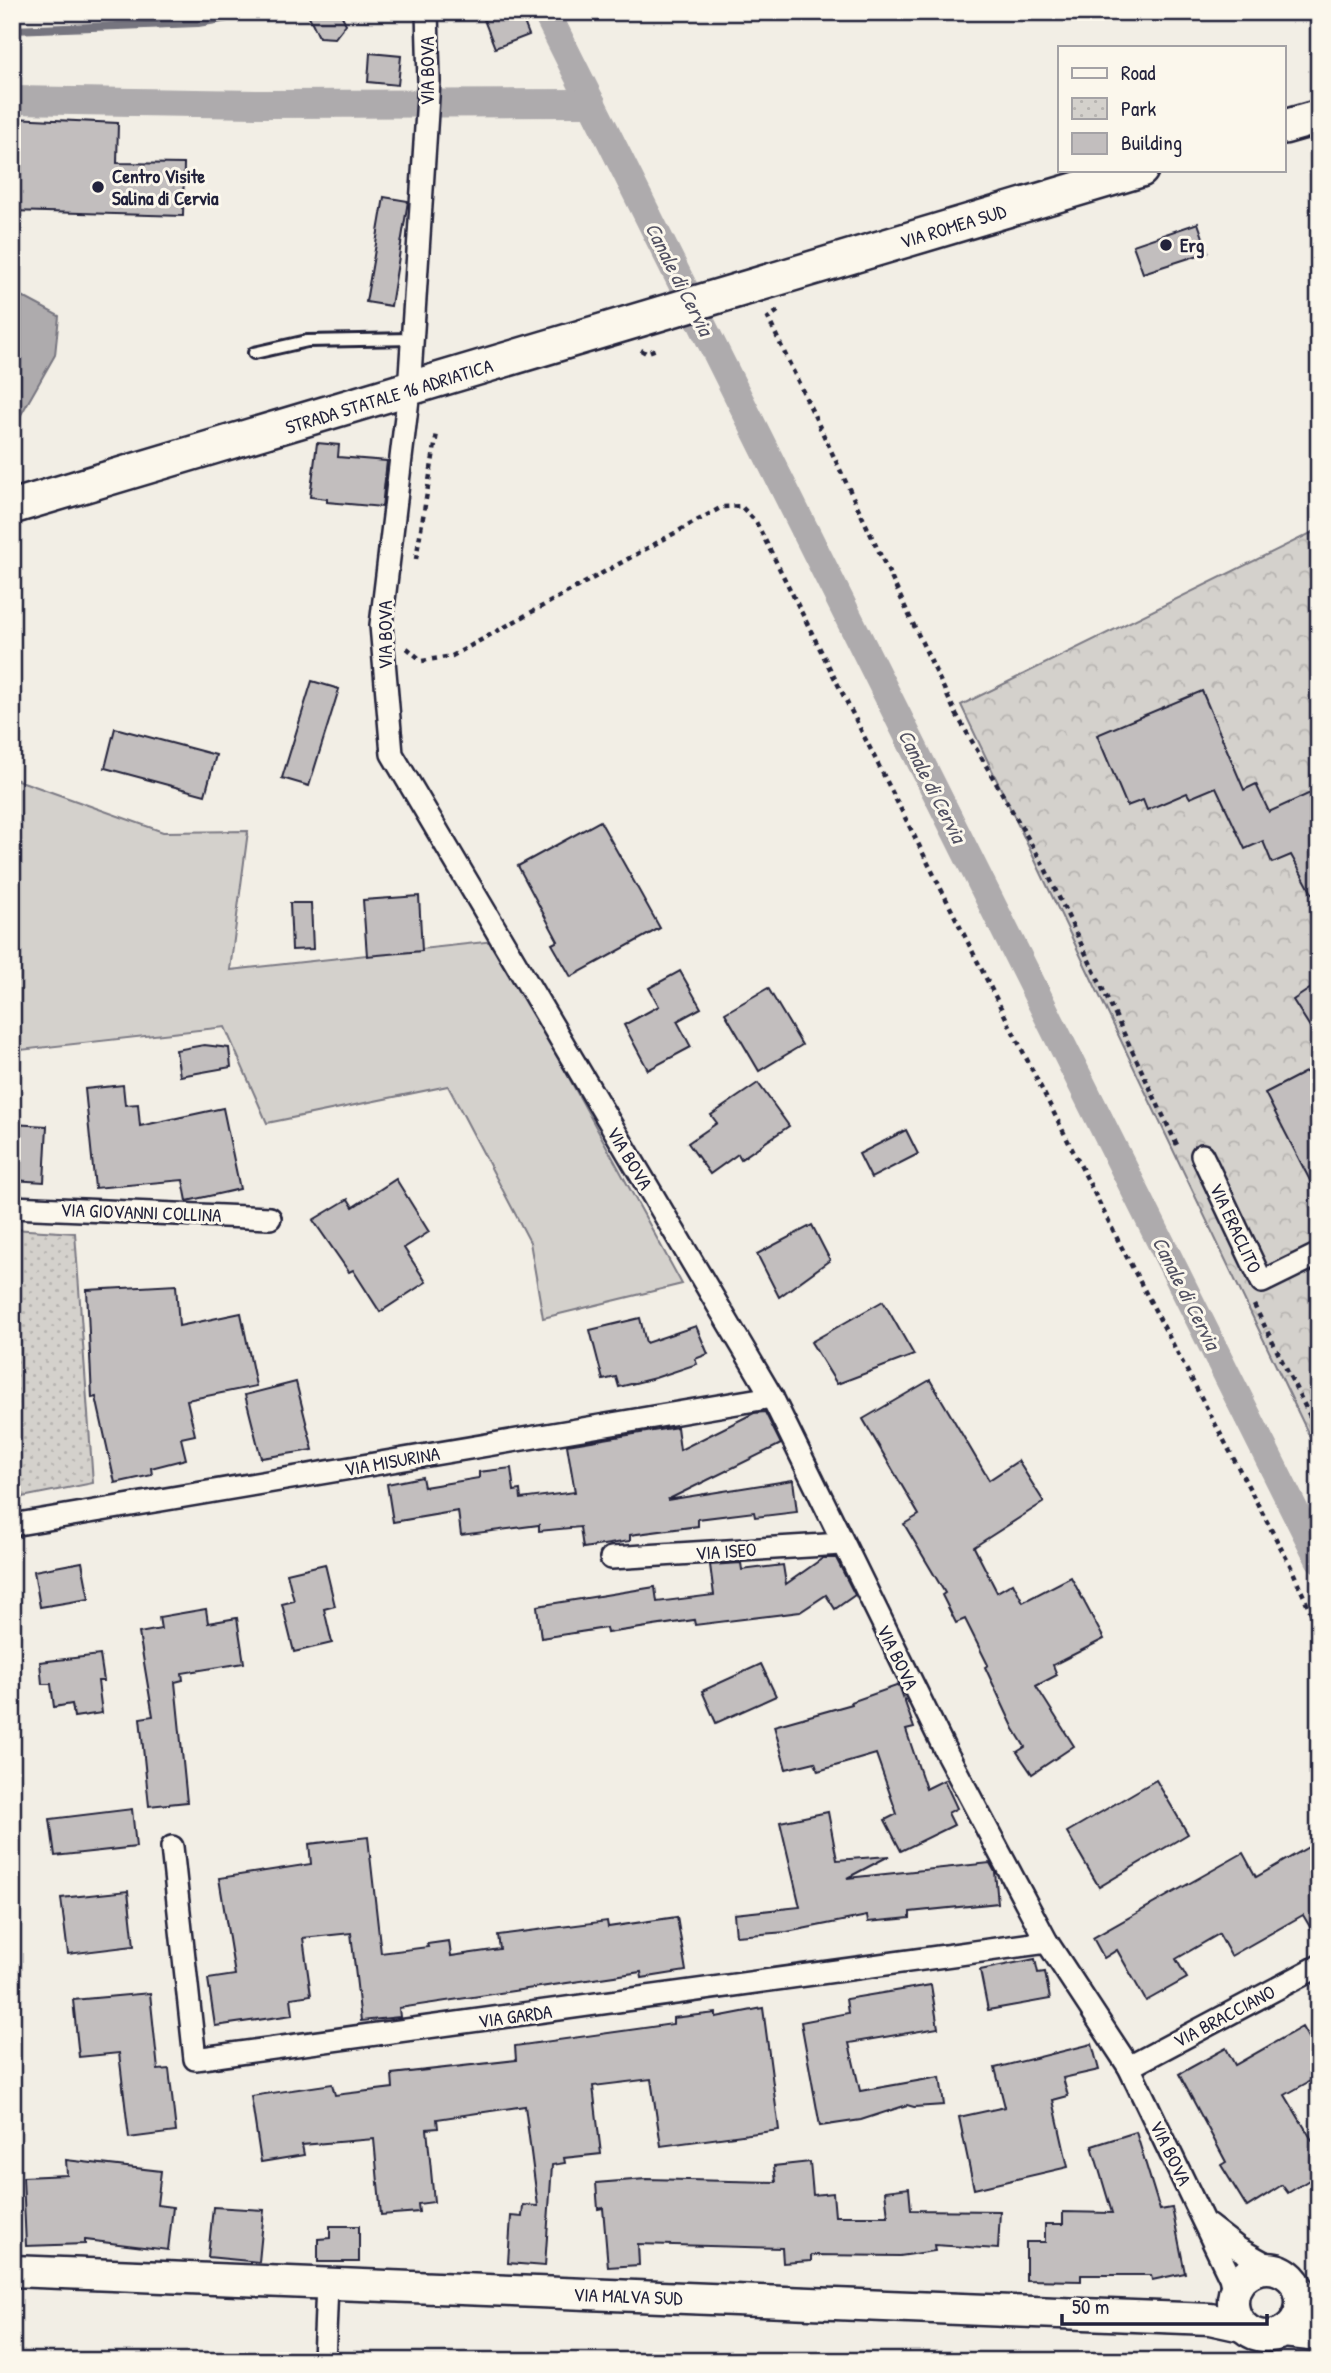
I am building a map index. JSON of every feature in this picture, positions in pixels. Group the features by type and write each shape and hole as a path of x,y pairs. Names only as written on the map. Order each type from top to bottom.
{"main road":[{"path":"1286,126 1319,117"},
{"name":"VIA ROMEA SUD","path":"780,278 1134,172"},
{"name":"STRADA STATALE 16 ADRIATICA","path":"12,507 409,391 780,278"}],"street":[{"name":"VIA BOVA","path":"427,12 429,81 409,391 381,625 391,754 772,1397 944,1748 1047,1942 1129,2067 1206,2224 1230,2277 1234,2294"},
{"name":"VIA ERACLITO","path":"1202,1155 1262,1282 1319,1254"},
{"name":"VIA GIOVANNI COLLINA","path":"12,1207 270,1217"},
{"name":"VIA MISURINA","path":"18,1524 772,1397"},
{"name":"VIA ISEO","path":"611,1558 842,1544"},
{"name":"VIA GARDA","path":"172,1847 195,2059 1047,1942"},
{"name":"VIA BRACCIANO","path":"1129,2067 1319,1966"},
{"name":"VIA BOVA","path":"1206,2224 1238,2249 1277,2270"},
{"path":"1284,2332 1309,2300 1295,2283 1277,2270 1255,2270 1245,2276 1234,2294 1236,2317 1242,2326 1262,2336 1284,2332 1319,2336"},
{"name":"VIA MALVA SUD","path":"12,2271 1210,2319 1242,2326"},
{"path":"324,2361 327,2283"}],"lane":[{"path":"254,354 307,341 412,339"}],"path":[{"path":"780,278 786,306 768,318 955,712 1044,866 1180,1151"},
{"path":"414,571 437,433"},
{"path":"401,643 422,661 452,656 722,507 741,506 756,522 1121,1246 1291,1567 1319,1631"},
{"path":"1251,1299 1319,1434"},
{"path":"12,1463 18,1524"}],"green space":[{"path":"1319,529 1319,1456 961,705"},
{"path":"12,778 163,832 248,831 230,970 494,941 682,1284 543,1318 530,1242 448,1086 267,1123 225,1027 12,1051"},
{"path":"12,1229 75,1233 93,1483 12,1499"}],"shaded area":[{"path":"12,291 59,316 55,355 18,420 12,422"}],"building":[{"path":"307,12 340,12 346,24 335,38 319,37"},
{"path":"481,12 520,12 529,35 495,48"},
{"path":"370,53 401,56 398,85 368,82"},
{"name":"Centro Visite Salina di Cervia","path":"12,118 118,123 117,163 184,164 183,216 12,211"},
{"path":"384,197 408,201 391,306 366,302"},
{"path":"1198,223 1208,252 1143,273 1133,245"},
{"path":"317,443 339,445 338,457 387,461 382,507 327,502 327,499 310,497"},
{"path":"312,681 339,689 309,786 282,778"},
{"path":"1202,691 1244,790 1256,784 1269,812 1319,789 1319,906 1291,855 1272,863 1263,841 1245,849 1216,787 1190,798 1187,793 1147,810 1143,800 1127,806 1097,735"},
{"path":"115,728 216,755 205,795 105,768"},
{"path":"600,821 660,928 571,977 552,944 558,941 518,866"},
{"path":"419,896 422,951 367,956 363,900"},
{"path":"290,903 311,903 313,949 292,950"},
{"path":"680,971 701,1008 677,1021 691,1047 648,1070 624,1025 659,1006 649,988"},
{"path":"768,988 802,1045 759,1071 725,1013"},
{"path":"1311,988 1319,999 1319,1041 1293,1000"},
{"path":"204,1045 229,1048 231,1067 180,1076 176,1050"},
{"path":"1319,1065 1319,1198 1265,1093"},
{"path":"758,1083 789,1126 741,1159 738,1154 710,1174 688,1143 717,1123 711,1115"},
{"path":"123,1085 125,1105 138,1104 140,1126 223,1108 240,1189 187,1201 183,1180 95,1188 85,1089"},
{"path":"12,1124 47,1126 44,1182 12,1180"},
{"path":"906,1130 918,1154 871,1178 859,1154"},
{"path":"396,1179 429,1232 404,1248 426,1282 380,1312 353,1270 349,1272 313,1220 348,1199 353,1207"},
{"path":"812,1225 830,1260 779,1297 757,1254"},
{"path":"176,1285 179,1326 241,1313 256,1386 187,1400 195,1435 181,1438 186,1459 151,1468 152,1475 115,1483 96,1397 92,1398 87,1290"},
{"path":"883,1301 914,1355 837,1384 811,1342"},
{"path":"640,1318 646,1343 696,1326 708,1354 695,1359 697,1364 619,1387 616,1377 603,1380 590,1330"},
{"path":"930,1380 989,1480 1018,1461 1044,1502 974,1547 997,1592 1013,1583 1023,1602 1071,1577 1104,1639 1053,1665 1057,1675 1036,1686 1074,1746 1032,1774 1017,1752 1025,1747 1014,1729 985,1667 988,1665 965,1619 956,1623 942,1595 945,1593 904,1524 919,1515 863,1419"},
{"path":"296,1382 313,1450 261,1458 245,1395"},
{"path":"765,1412 781,1444 667,1500 793,1480 797,1512 755,1517 754,1512 698,1519 698,1526 630,1535 630,1541 583,1548 580,1527 539,1531 539,1525 461,1535 458,1511 393,1522 387,1484 422,1477 424,1487 479,1478 479,1472 511,1468 514,1491 520,1490 521,1499 575,1492 567,1445 677,1427 680,1450 754,1413"},
{"path":"823,1558 836,1558 855,1595 835,1609 826,1595 800,1612 695,1625 694,1620 607,1633 606,1628 541,1638 537,1606 655,1587 657,1602 714,1595 710,1565 741,1563 742,1570 783,1565 786,1584"},
{"path":"82,1562 89,1599 40,1607 34,1571"},
{"path":"325,1564 335,1606 324,1609 332,1643 294,1652 282,1604 294,1601 287,1573"},
{"path":"206,1609 208,1623 237,1618 244,1663 182,1673 183,1680 175,1682 187,1802 149,1806 140,1718 153,1716 139,1633 161,1629 159,1617"},
{"path":"100,1655 104,1681 98,1681 102,1713 74,1717 72,1704 54,1707 51,1684 42,1684 40,1662"},
{"path":"761,1664 776,1696 716,1723 702,1691"},
{"path":"899,1685 914,1728 906,1730 926,1789 944,1780 957,1808 948,1813 954,1825 901,1851 885,1820 897,1814 876,1754 818,1771 815,1762 786,1769 774,1726 852,1704 851,1702"},
{"path":"1156,1780 1188,1834 1099,1887 1067,1832"},
{"path":"132,1809 136,1847 55,1856 50,1819"},
{"path":"828,1812 837,1860 889,1856 847,1878 990,1863 995,1872 998,1903 910,1912 910,1918 868,1922 867,1916 787,1932 736,1936 734,1914 800,1907 780,1822"},
{"path":"368,1837 381,1953 428,1947 427,1944 449,1941 451,1956 500,1949 498,1935 607,1921 608,1927 677,1917 686,1971 642,1978 641,1972 399,2008 400,2017 361,2021 351,1933 303,1938 311,1995 291,1998 293,2015 215,2026 208,1979 235,1975 219,1878 311,1864 309,1844"},
{"path":"1319,1841 1319,1942 1303,1915 1231,1956 1219,1934 1176,1959 1187,1978 1146,2001 1117,1950 1104,1958 1093,1938 1243,1853 1256,1877"},
{"path":"128,1891 134,1946 68,1954 61,1898"},
{"path":"1035,1959 1038,1973 1045,1972 1050,1999 988,2010 980,1970"},
{"path":"931,1985 938,2028 849,2043 860,2091 940,2077 944,2105 907,2105 861,2120 820,2126 801,2022 848,2013 846,1999"},
{"path":"150,1993 158,2070 169,2069 176,2132 129,2138 119,2053 79,2057 73,2000"},
{"path":"763,2008 779,2130 661,2146 651,2079 593,2086 601,2154 564,2158 565,2163 552,2165 545,2266 508,2263 511,2216 522,2217 523,2205 538,2206 525,2106 437,2119 438,2128 427,2129 434,2202 418,2204 419,2212 381,2215 374,2139 302,2145 304,2155 261,2162 251,2096 332,2084 335,2095 393,2088 392,2074 516,2060 515,2046 673,2024 673,2018 716,2013 716,2017"},
{"path":"1302,2027 1319,2057 1319,2076 1285,2095 1312,2140 1319,2136 1319,2174 1288,2193 1282,2185 1247,2207 1221,2165 1226,2162 1179,2074 1226,2048 1235,2065"},
{"path":"1092,2044 1099,2070 1063,2078 1068,2096 1053,2100 1068,2167 974,2189 959,2117 1005,2107 995,2068"},
{"path":"1136,2132 1160,2210 1172,2208 1185,2273 1152,2280 1151,2275 1081,2275 1081,2281 1026,2280 1026,2242 1045,2242 1045,2224 1063,2224 1063,2212 1112,2213 1092,2146"},
{"path":"66,2160 161,2171 157,2205 173,2207 168,2250 85,2240 85,2244 26,2246 23,2177 67,2175"},
{"path":"810,2162 813,2195 833,2193 835,2216 888,2216 885,2191 909,2188 911,2210 1000,2211 998,2249 934,2245 935,2251 900,2256 811,2255 811,2261 783,2263 782,2248 638,2244 639,2265 608,2267 603,2208 598,2209 596,2183 646,2179 776,2182 774,2166"},
{"path":"213,2207 264,2210 259,2262 208,2257"},
{"path":"330,2226 359,2226 359,2262 318,2262 318,2239 330,2238"}],"waterway":[{"path":"12,30 198,23 264,12"},
{"name":"Canale di Cervia","path":"546,12 1319,1559"},
{"path":"12,100 257,104 592,103"}],"place":[{"name":"Centro Visite Salina di Cervia","path":"98,187"},
{"name":"Erg","path":"1166,245"}]}
